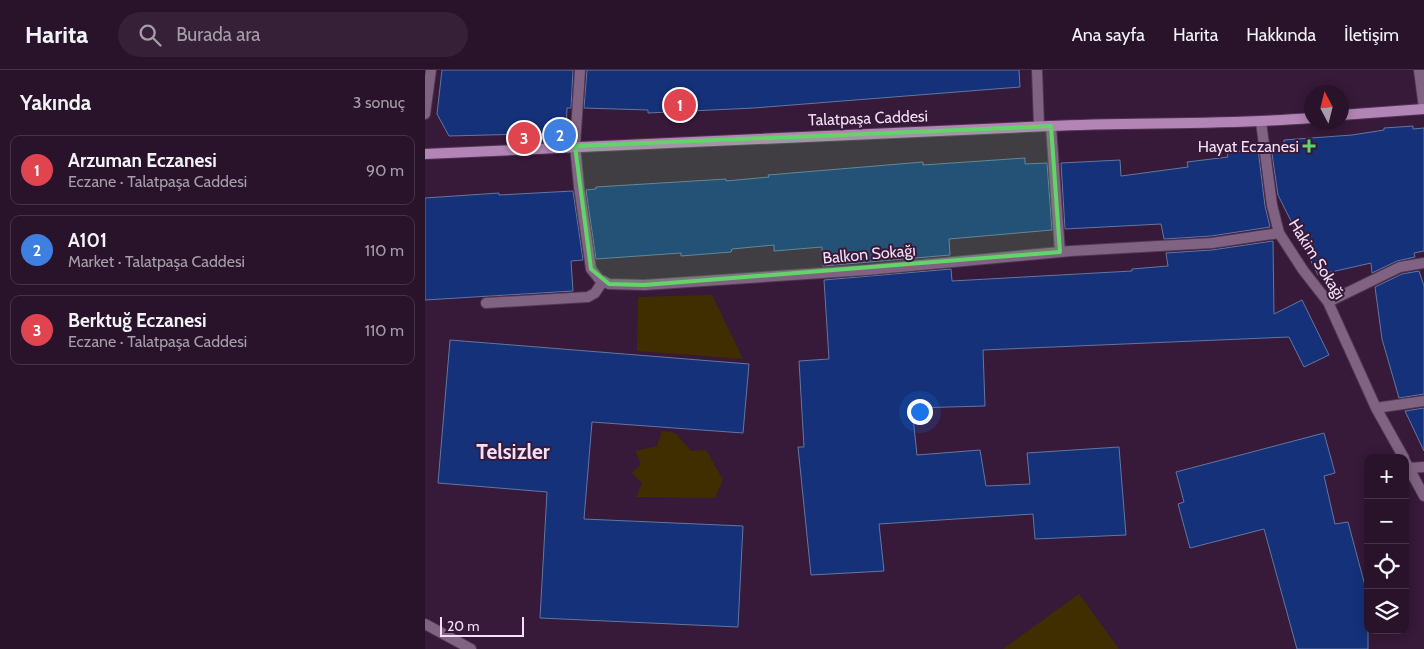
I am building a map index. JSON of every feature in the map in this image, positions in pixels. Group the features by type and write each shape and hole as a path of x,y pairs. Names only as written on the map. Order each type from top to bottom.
{"main road":[{"path":"1349,114 1424,108"},
{"name":"Talatpaşa Caddesi","path":"425,154 1039,126 1261,122 1304,119"}],"street":[{"path":"425,114 431,70"},
{"path":"486,303 588,297 595,293 603,281 591,269 579,187 575,146 580,70"},
{"path":"1037,70 1039,126"},
{"path":"1419,70 1424,108"},
{"name":"Hakim Sokağı","path":"1261,122 1272,205 1279,233 1303,270 1328,302 1376,408 1402,454"},
{"path":"1051,126 1060,252"},
{"name":"Balkon Sokağı","path":"603,281 609,284 643,285 867,270 1060,252 1212,243 1279,233"},
{"path":"1328,302 1400,266 1424,263"},
{"path":"1376,408 1424,401"},
{"path":"1409,463 1424,467"},
{"name":"Hakim Sokağı","path":"1409,468 1424,496"},
{"path":"425,624 471,649"}],"highlighted area":[{"path":"1051,126 1060,252 644,285 609,284 591,269 575,146"}],"shaded area":[{"path":"712,295 743,359 637,351 638,297"},
{"path":"662,431 675,433 691,451 706,450 723,480 715,498 636,497 642,483 632,473 641,464 635,451 657,446"},
{"path":"1079,594 1119,649 1003,649"}],"building":[{"path":"442,70 573,70 571,108 567,108 566,133 449,136 437,114"},
{"path":"587,70 1019,70 1020,87 754,108 648,113 648,110 584,108"},
{"path":"1413,126 1413,129 1424,128 1424,251 1414,253 1415,257 1397,261 1372,273 1371,263 1318,275 1278,195 1271,147 1284,145 1284,140 1352,135 1384,130 1384,128"},
{"path":"1258,149 1265,206 1270,227 1211,236 1164,239 1161,224 1065,229 1061,163 1120,160 1121,176 1188,167 1187,162 1228,157 1227,153"},
{"path":"1025,158 1025,164 1047,163 1052,230 949,239 950,255 823,266 822,247 774,251 774,245 732,249 731,252 681,256 681,253 596,259 586,190 596,189 596,187 726,179 726,181 769,177 768,175 923,162 923,165"},
{"path":"573,191 583,260 571,261 573,291 425,300 425,198"},
{"path":"1273,241 1274,314 1302,300 1329,355 1304,367 1289,337 983,350 985,406 912,408 917,455 980,450 986,486 1030,484 1027,453 1119,447 1126,535 1035,539 1033,514 879,524 884,571 811,575 798,447 804,447 799,361 829,359 824,280 951,269 952,281 1132,271 1132,269 1168,266 1166,253 1212,250"},
{"path":"1419,271 1424,286 1424,394 1399,398 1382,339 1375,287 1402,274"},
{"path":"450,340 749,364 743,433 592,422 584,519 743,526 738,627 540,618 547,492 438,483"},
{"path":"1424,408 1424,451 1405,411"},
{"path":"1324,433 1335,473 1324,476 1335,524 1348,522 1364,582 1364,634 1368,634 1368,649 1297,649 1264,529 1190,548 1178,504 1184,502 1176,472"}],"place":[{"name":"Arzuman Eczanesi","path":"680,105"},
{"name":"A101","path":"560,135"},
{"name":"Berktuğ Eczanesi","path":"524,138"},
{"name":"Hayat Eczanesi","path":"1309,146"}],"district":[{"name":"Telsizler","path":"513,451"}]}
